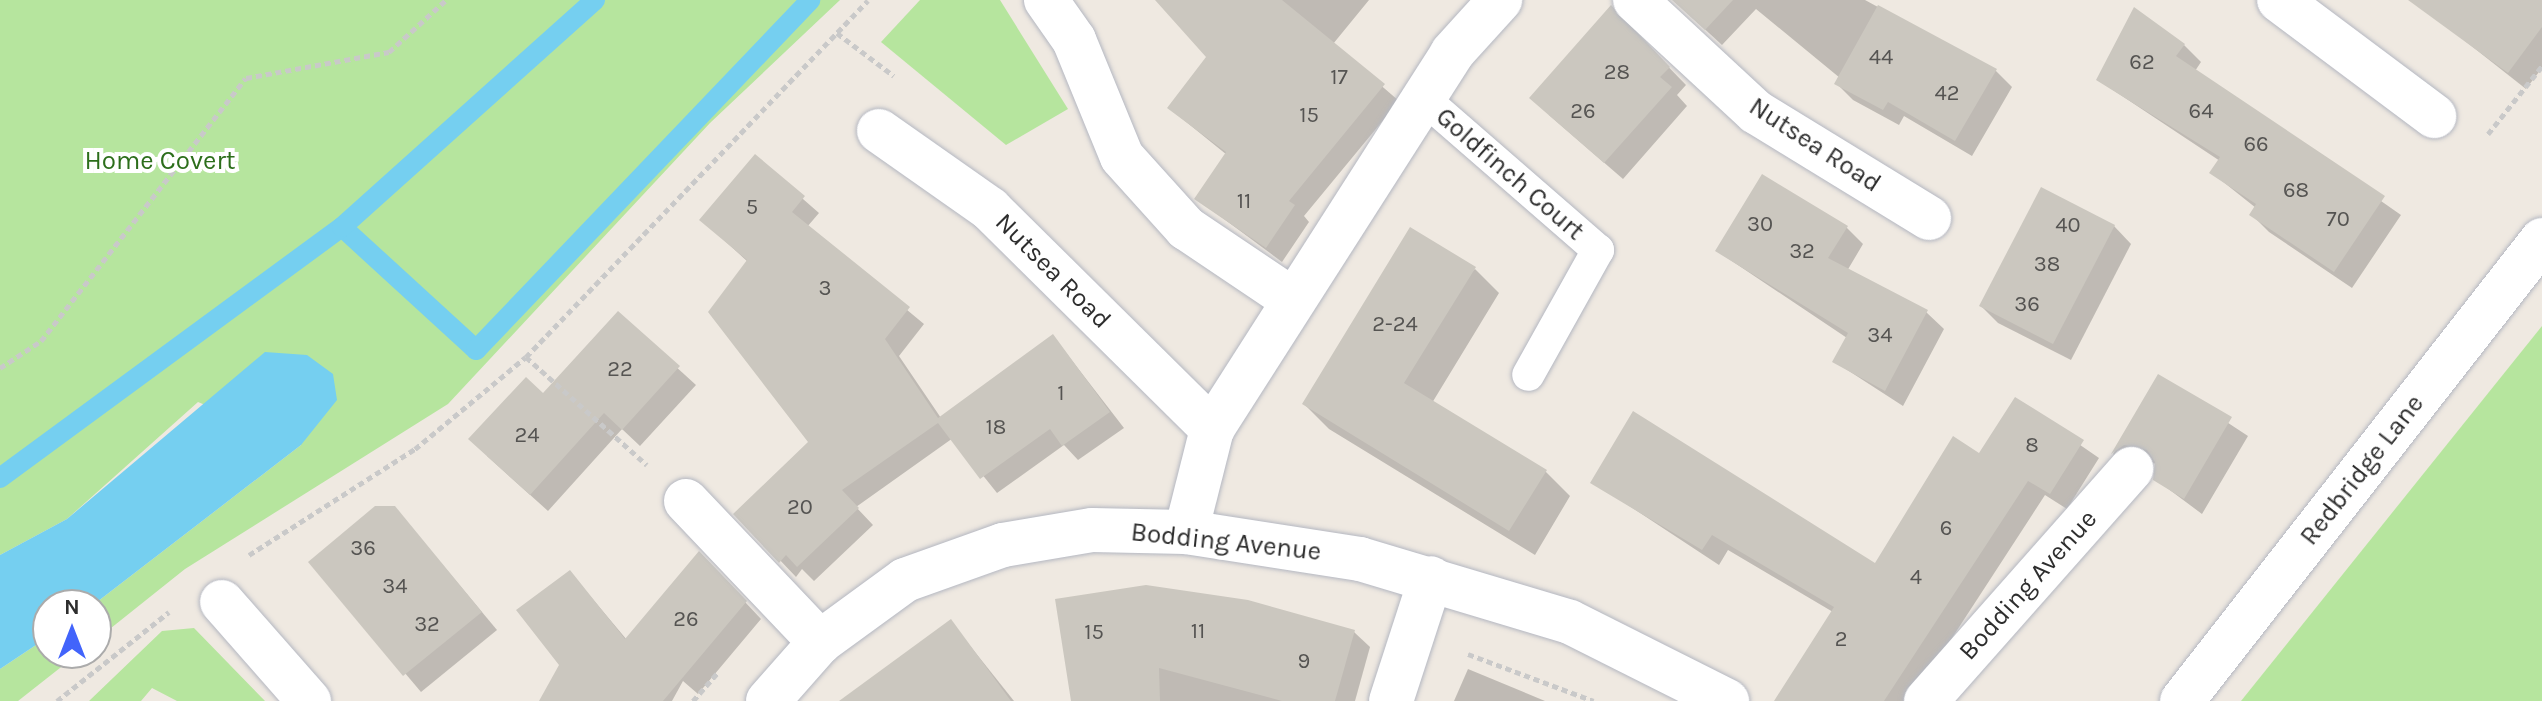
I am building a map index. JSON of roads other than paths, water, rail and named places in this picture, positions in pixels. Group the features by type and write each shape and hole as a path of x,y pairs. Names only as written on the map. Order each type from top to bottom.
{"street":[{"path":"1046,0 1074,40 1122,157 1186,228 1293,300"},
{"path":"1186,532 1212,429 1423,98 1500,0"},
{"name":"Nutsea Road","path":"1635,0 1756,112 1929,218"},
{"path":"2279,0 2434,116"},
{"name":"Nutsea Road","path":"879,131 990,209 1212,429"},
{"name":"Redbridge Lane","path":"2182,701 2542,240"},
{"name":"Bodding Avenue","path":"1926,701 2131,469"},
{"path":"686,501 820,642"},
{"name":"Bodding Avenue","path":"768,701 820,642 905,580 1003,545 1092,530 1186,532 1282,543 1431,578 1570,622 1727,701"},
{"path":"1391,701 1431,578"},
{"path":"228,583 309,701"}],"lane":[{"name":"Goldfinch Court","path":"1423,98 1598,250 1528,375"}],"water":[{"path":"265,352 307,355 333,374 337,400 301,445 112,590 32,589 32,648 0,669 0,555 67,519"}],"waterway":[{"path":"0,478 342,227 595,0"},
{"path":"342,227 476,350 811,0"}],"park label":[{"name":"Home Covert","path":"160,161"}]}
